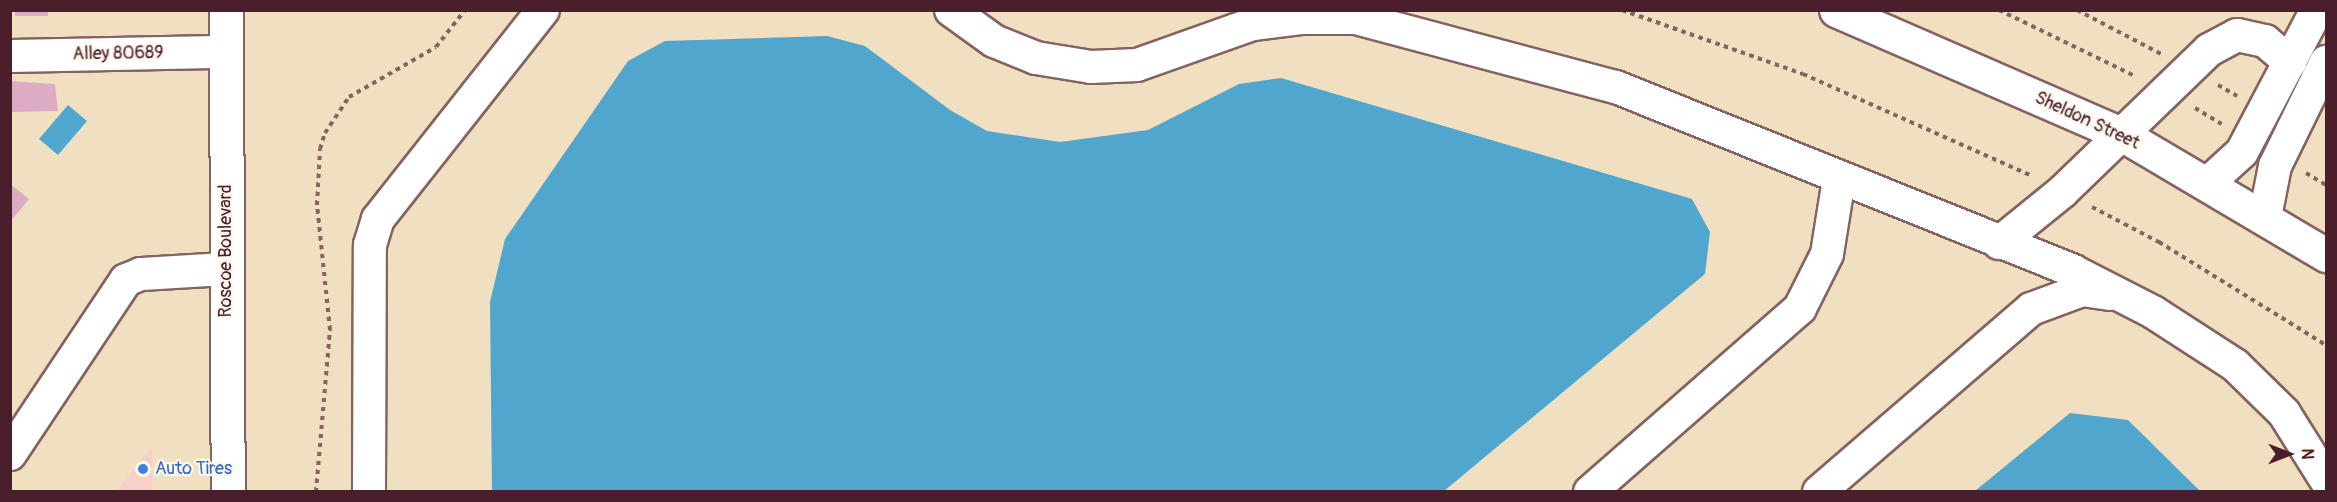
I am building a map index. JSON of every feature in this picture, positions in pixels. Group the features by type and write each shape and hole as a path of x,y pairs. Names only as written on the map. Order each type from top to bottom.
{"main road":[{"name":"Roscoe Boulevard","path":"226,10 228,492"},
{"name":"Sheldon Street","path":"1836,10 2123,135 2326,255"}],"lane":[{"path":"369,492 370,245 378,219 543,10"},
{"path":"951,10 994,42 1036,58 1091,67 1137,65 1253,24 1301,18 1356,18 1616,87 1839,180 2073,271 2120,296 2235,365 2284,413 2326,480"},
{"path":"2238,10 2265,42 2290,62"},
{"path":"2207,183 2242,152 2317,10"},
{"path":"1999,243 2062,192 2209,50 2237,35 2265,42"},
{"name":"Alley 80689","path":"10,56 225,52"},
{"path":"2265,217 2275,166 2326,62"},
{"path":"1590,492 1800,308 1827,254 1839,180"},
{"path":"10,454 126,280 141,274 226,269"},
{"path":"1819,492 2031,309 2082,290 2120,296"}],"path":[{"path":"1622,10 1803,74 2062,192 2159,242 2326,345"},
{"path":"2077,10 2121,32"}],"shaded area":[{"name":"Auto Tires","path":"152,447 152,491 116,491"}],"water":[{"path":"827,36 865,46 950,110 987,131 1060,142 1148,130 1239,84 1281,78 1692,199 1710,232 1705,274 1444,491 492,491 490,302 505,239 628,61 665,41"},
{"path":"68,105 87,121 58,155 39,139"},
{"path":"2070,413 2128,420 2200,491 1975,491"}],"building":[{"path":"15,10 48,10 48,16 15,16"},
{"path":"10,81 55,84 58,111 10,112"},
{"path":"10,184 29,199 10,222"}],"place":[{"name":"Auto Tires","path":"143,469"}]}
